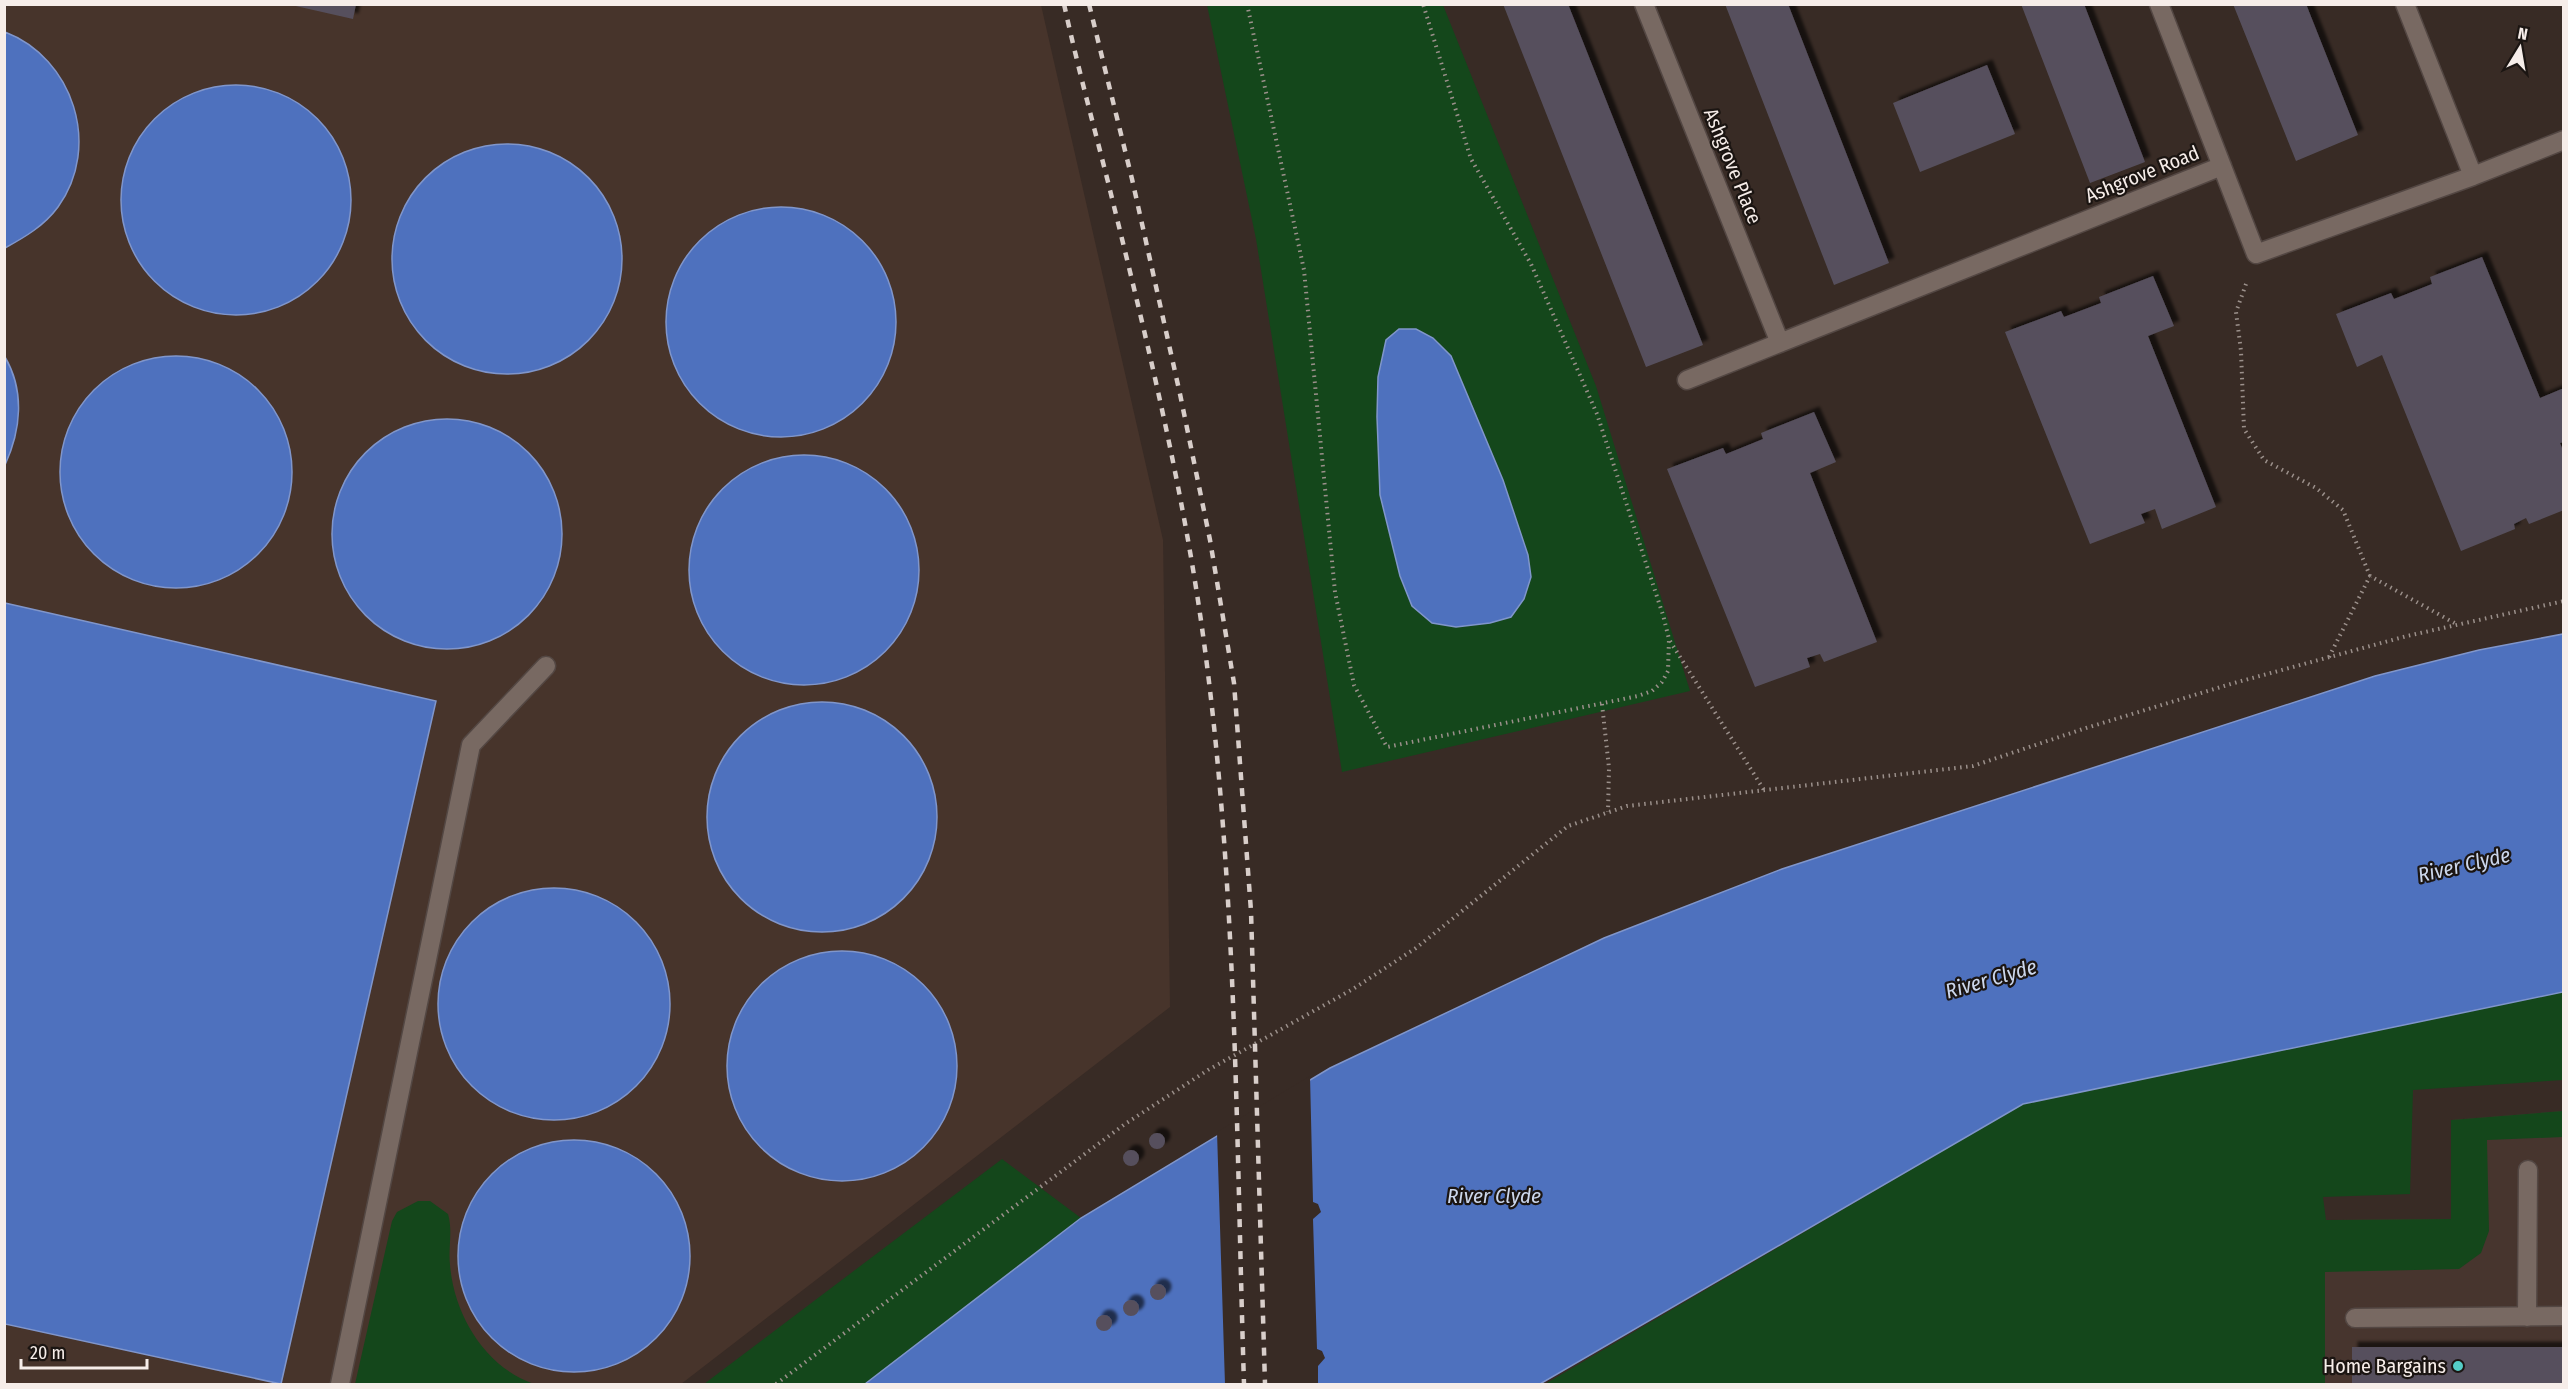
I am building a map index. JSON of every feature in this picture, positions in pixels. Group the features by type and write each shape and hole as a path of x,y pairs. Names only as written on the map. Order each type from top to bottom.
{"street":[{"name":"Ashgrove Place","path":"1644,4 1780,343"},
{"path":"2158,4 2222,166"},
{"path":"2405,4 2473,176"},
{"path":"2256,254 2473,176 2564,140"},
{"name":"Ashgrove Road","path":"1687,380 2222,166 2256,254"},
{"path":"340,1384 471,745 546,666"},
{"path":"2527,1317 2528,1170"},
{"path":"2355,1318 2564,1316"}],"path":[{"path":"1247,4 1304,270 1335,592 1354,685 1387,747 1638,696 1652,691 1662,682 1669,665 1669,639 1660,605 1597,414 1531,264 1471,159 1424,4"},
{"path":"2256,254 2236,312 2241,351 2244,429 2264,460 2316,488 2343,510 2370,576 2458,625"},
{"path":"2329,657 2370,576"},
{"path":"777,1384 1125,1124 1208,1070 1416,948 1568,826 1627,806 1973,766 2167,702 2329,657 2564,601"},
{"path":"1669,639 1764,790"},
{"path":"1602,704 1609,768 1608,812"}],"shaded area":[{"path":"5,5 1041,5 1163,540 1170,1007 681,1384 5,1384"},
{"path":"2563,1111 2563,1384 1963,1384 2325,1220 2451,1219 2451,1120"}],"green space":[{"path":"1207,5 1443,5 1596,386 1690,691 1342,772 1256,239"},
{"path":"2563,992 2563,1080 2413,1090 2410,1194 2323,1197 2326,1220 2451,1219 2451,1120 2563,1111 2563,1137 2487,1140 2489,1231 2481,1253 2459,1269 2325,1272 2325,1384 1545,1384 2023,1104"},
{"path":"1002,1159 1081,1218 865,1384 704,1384"},
{"path":"418,1201 430,1201 448,1214 453,1284 465,1320 475,1337 501,1365 516,1376 534,1384 355,1384 392,1221 397,1212"}],"water":[{"path":"5,32 29,44 48,62 63,83 74,106 78,132 78,158 71,183 53,214 27,235 5,248"},
{"path":"225,85 247,85 280,93 300,104 318,118 332,136 343,156 349,177 351,200 349,223 343,244 332,264 318,282 300,296 280,307 247,315 225,315 192,307 172,296 154,282 140,264 129,244 121,211 121,189 129,156 140,136 154,118 172,104 192,93"},
{"path":"496,144 518,144 551,152 571,163 589,177 603,195 614,215 620,236 622,259 618,293 614,303 603,323 589,341 571,355 541,370 518,374 496,374 463,366 443,355 425,341 411,323 396,293 392,270 392,248 400,215 411,195 425,177 443,163 473,148"},
{"path":"770,207 792,207 825,215 845,226 863,240 877,258 888,278 894,299 896,322 894,345 888,366 877,386 863,404 845,418 825,429 792,437 770,437 737,429 717,418 699,404 685,386 674,366 666,333 666,311 674,278 685,258 699,240 717,226 737,215"},
{"path":"1399,329 1416,329 1433,338 1451,356 1503,480 1528,555 1531,577 1524,599 1511,617 1490,623 1456,627 1432,623 1412,606 1400,576 1380,495 1377,417 1378,377 1386,340"},
{"path":"176,356 210,361 220,365 240,376 258,390 272,408 283,428 287,438 292,472 287,506 283,516 272,536 258,554 240,568 220,579 210,583 176,588 142,583 132,579 112,568 94,554 80,536 69,516 65,506 60,472 65,438 69,428 80,408 94,390 112,376 132,365 142,361"},
{"path":"5,357 16,383 18,411 15,438 5,465"},
{"path":"436,419 458,419 491,427 511,438 529,452 543,470 554,490 560,511 562,534 558,568 554,578 543,598 529,616 511,630 481,645 458,649 436,649 403,641 383,630 365,616 351,598 336,568 332,545 332,523 340,490 351,470 365,452 383,438 413,423"},
{"path":"793,455 815,455 848,463 868,474 886,488 900,506 911,526 917,547 919,570 917,593 911,614 900,634 886,652 868,666 848,677 815,685 793,685 760,677 740,666 722,652 708,634 697,614 689,581 689,559 697,526 708,506 722,488 740,474 760,463"},
{"path":"5,603 436,701 281,1384 5,1324"},
{"name":"River Clyde","path":"2563,634 2563,992 2023,1104 1540,1384 865,1384 1081,1218 1330,1068 1604,938 1782,869 2375,676 2479,650"},
{"path":"811,702 833,702 866,710 886,721 904,735 918,753 929,773 935,794 937,817 933,851 929,861 918,881 904,899 886,913 856,928 833,932 811,932 778,924 758,913 740,899 726,881 711,851 707,828 707,806 715,773 726,753 740,735 758,721 788,706"},
{"path":"554,888 588,893 598,897 618,908 636,922 650,940 661,960 665,970 670,1004 665,1038 661,1048 650,1068 636,1086 618,1100 598,1111 588,1115 554,1120 520,1115 510,1111 490,1100 472,1086 458,1068 447,1048 443,1038 438,1004 443,970 447,960 458,940 472,922 490,908 510,897 520,893"},
{"path":"831,951 853,951 886,959 906,970 924,984 938,1002 949,1022 955,1043 957,1066 955,1089 949,1110 938,1130 924,1148 906,1162 886,1173 853,1181 831,1181 798,1173 778,1162 760,1148 746,1130 735,1110 727,1077 727,1055 735,1022 746,1002 760,984 778,970 798,959"},
{"path":"574,1140 608,1145 618,1149 638,1160 656,1174 670,1192 681,1212 685,1222 690,1256 685,1290 681,1300 670,1320 656,1338 638,1352 618,1363 608,1367 574,1372 540,1367 530,1363 510,1352 492,1338 478,1320 467,1300 463,1290 458,1256 463,1222 467,1212 478,1192 492,1174 510,1160 530,1149 540,1145"}],"pier":[{"path":"1310,1076 1313,1202 1318,1204 1321,1212 1313,1219 1317,1349 1322,1351 1325,1358 1318,1366 1318,1384 1225,1384 1217,1132"}],"building":[{"path":"287,4 356,4 353,19"},
{"path":"1503,4 1568,4 1703,345 1646,367"},
{"path":"1725,4 1788,4 1889,263 1834,285"},
{"path":"2021,4 2084,4 2145,162 2090,183"},
{"path":"2233,4 2306,4 2358,135 2296,161"},
{"path":"1987,65 2015,134 1920,172 1893,103"},
{"path":"2482,257 2540,398 2564,388 2564,442 2560,443 2564,453 2564,510 2529,524 2526,518 2514,524 2515,529 2461,551 2382,355 2357,367 2336,314 2391,293 2394,299 2432,284 2430,277"},
{"path":"2153,276 2174,326 2148,336 2216,507 2162,529 2155,509 2141,514 2145,523 2090,544 2005,332 2061,311 2064,317 2101,303 2099,297"},
{"path":"1814,412 1836,462 1810,473 1877,642 1824,662 1820,654 1807,658 1810,667 1755,687 1667,469 1723,448 1726,454 1763,439 1761,433"},
{"path":"1157,1133 1163,1135 1165,1141 1163,1147 1157,1149 1151,1147 1149,1141 1151,1135"},
{"path":"1131,1150 1137,1152 1139,1158 1137,1164 1131,1166 1125,1164 1123,1158 1125,1152"},
{"path":"1158,1284 1164,1286 1166,1292 1164,1298 1158,1300 1152,1298 1150,1292 1152,1286"},
{"path":"1131,1300 1137,1302 1139,1308 1137,1314 1131,1316 1125,1314 1123,1308 1125,1302"},
{"path":"1104,1315 1110,1317 1112,1323 1110,1329 1104,1331 1098,1329 1096,1323 1098,1317"},
{"name":"Home Bargains","path":"2352,1347 2564,1347 2564,1384 2352,1384"}],"railway":[{"path":"1064,4 1162,407 1203,635 1223,822 1229,915 1244,1384"},
{"path":"1089,4 1132,179 1180,394 1210,540 1234,683 1251,911 1265,1384"}],"place":[{"name":"Home Bargains","path":"2458,1366"}]}
